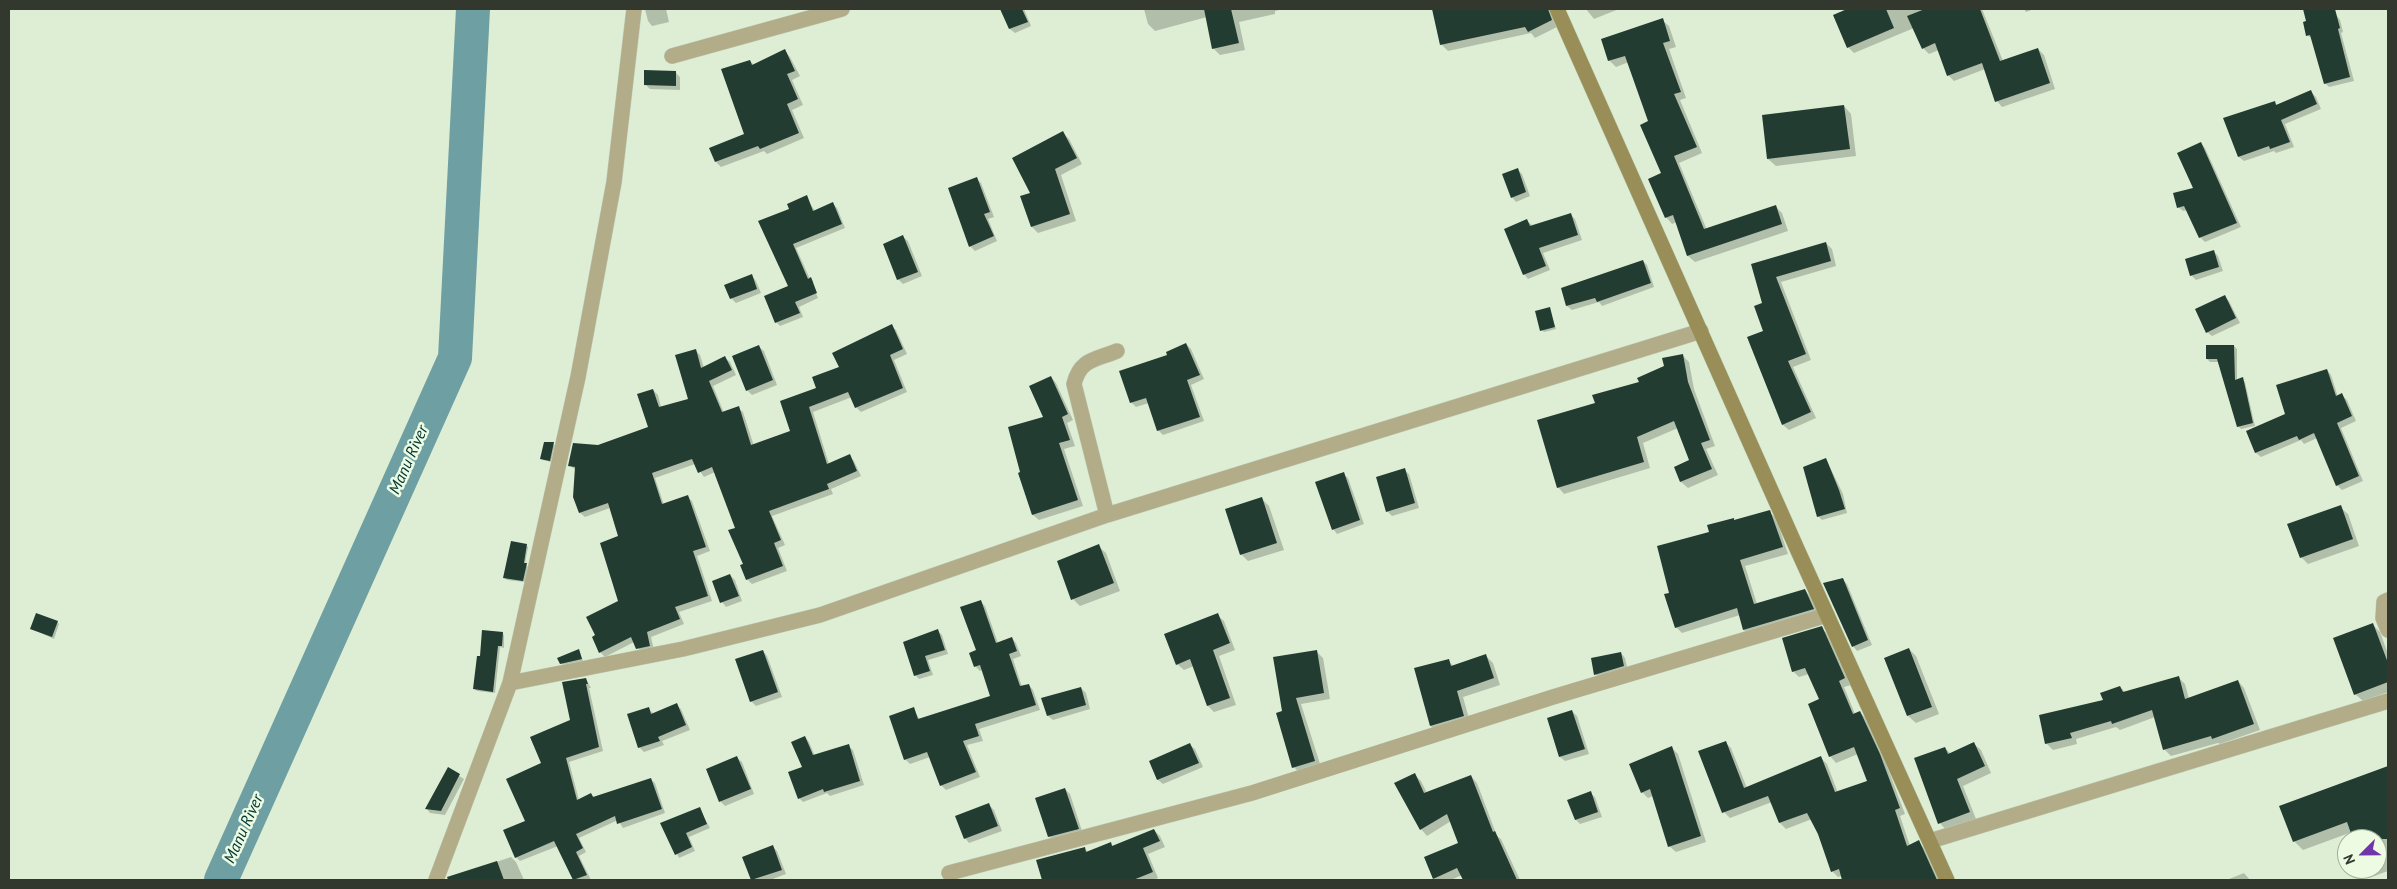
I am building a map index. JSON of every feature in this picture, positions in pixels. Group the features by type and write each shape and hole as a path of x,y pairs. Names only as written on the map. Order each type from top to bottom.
{"main road":[{"path":"1557,9 1947,880"}],"street":[{"path":"436,880 510,683 583,348 614,182 634,9"},
{"path":"672,56 842,9"},
{"path":"510,683 683,649 820,614 1108,515 1701,331"},
{"path":"1108,515 1074,384 1077,370 1085,364 1117,351"},
{"path":"2388,600 2384,602 2383,618 2388,630"},
{"path":"949,874 1252,793 1553,697 1828,616"},
{"path":"1930,841 2388,701"}],"building":[{"path":"1000,9 1022,9 1028,22 1009,29"},
{"path":"1204,9 1231,9 1239,43 1212,49"},
{"path":"1432,9 1548,9 1552,20 1528,32 1525,27 1440,45"},
{"path":"1847,9 1886,9 1894,28 1847,48 1833,15"},
{"path":"1925,9 1980,9 2000,61 2038,48 2050,83 1995,102 1982,63 1947,76 1935,43 1922,49 1907,16"},
{"path":"2303,9 2335,9 2350,77 2324,84 2310,35 2306,36 2303,22 2306,21"},
{"path":"1663,18 1670,41 1663,43 1681,92 1674,94 1697,147 1674,156 1704,229 1776,205 1782,224 1687,256 1673,215 1665,218 1648,179 1661,173 1640,125 1648,121 1625,56 1608,61 1601,39"},
{"path":"785,49 795,71 787,74 798,99 787,104 799,133 760,149 758,146 715,162 709,148 744,134 721,69 750,60 752,65"},
{"path":"644,70 676,71 676,86 644,85"},
{"path":"2311,90 2317,104 2281,120 2290,142 2270,149 2269,146 2238,157 2223,118 2275,101 2276,105"},
{"path":"1844,105 1850,149 1767,159 1762,115"},
{"path":"1063,131 1077,158 1055,169 1070,214 1031,227 1020,196 1030,193 1012,158"},
{"path":"2201,142 2237,223 2199,238 2184,206 2177,208 2173,193 2193,188 2177,153"},
{"path":"1518,168 1526,192 1511,198 1502,174"},
{"path":"977,177 990,212 984,214 994,236 969,247 948,188"},
{"path":"807,195 813,211 833,202 842,224 793,244 808,279 811,277 817,293 795,302 800,313 775,323 764,296 788,286 758,221 789,209 787,204"},
{"path":"1571,213 1578,235 1539,248 1546,266 1523,275 1504,229 1527,219 1530,226"},
{"path":"903,235 918,272 897,280 883,244"},
{"path":"1826,242 1831,261 1776,277 1806,354 1788,361 1811,412 1782,425 1747,337 1763,331 1754,306 1762,303 1751,264"},
{"path":"2214,250 2219,267 2190,276 2185,259"},
{"path":"1643,260 1651,283 1597,302 1595,298 1566,306 1561,288"},
{"path":"752,274 757,289 730,299 724,285"},
{"path":"2225,295 2236,318 2206,333 2195,309"},
{"path":"1550,307 1555,327 1540,331 1535,311"},
{"path":"892,324 903,349 890,355 903,388 855,408 848,392 809,407 827,464 850,454 857,471 827,484 829,489 769,511 781,540 774,543 783,566 746,580 740,565 743,564 728,530 735,528 712,467 698,473 692,459 652,473 662,504 688,495 706,547 693,551 708,596 675,607 680,619 647,632 650,646 636,649 631,637 599,653 592,637 595,635 586,617 618,601 600,543 618,536 608,503 579,513 573,497 575,467 568,466 573,443 598,445 648,427 637,394 653,389 659,407 688,399 675,355 696,349 701,368 725,356 732,370 709,381 722,412 739,406 751,445 790,431 780,401 816,388 812,377 839,367 832,353"},
{"path":"1186,343 1200,375 1187,380 1200,417 1157,431 1146,398 1130,403 1119,371 1167,355 1166,352"},
{"path":"759,345 773,380 746,391 732,356"},
{"path":"2206,345 2234,345 2235,380 2243,377 2253,423 2237,427 2217,359 2206,359"},
{"path":"1683,354 1688,382 1710,440 1701,443 1712,469 1680,482 1674,467 1689,460 1674,421 1637,437 1644,462 1557,488 1537,420 1595,403 1592,395 1639,382 1637,378 1664,366 1662,358"},
{"path":"2327,369 2336,396 2342,393 2352,416 2337,423 2359,476 2336,486 2314,433 2299,440 2297,436 2255,453 2246,431 2285,414 2276,385"},
{"path":"1051,376 1068,414 1062,417 1070,440 1059,443 1078,500 1032,515 1018,473 1020,472 1008,427 1043,417 1029,386"},
{"path":"544,442 554,442 550,461 540,459"},
{"path":"1826,458 1845,509 1817,517 1803,467"},
{"path":"1405,468 1415,503 1386,512 1376,477"},
{"path":"1344,472 1360,520 1332,530 1315,482"},
{"path":"1262,497 1277,543 1240,555 1225,509"},
{"path":"2341,505 2353,539 2300,558 2287,524"},
{"path":"1770,510 1783,547 1740,560 1754,604 1805,589 1814,609 1743,630 1737,608 1675,628 1664,594 1669,593 1657,546 1709,532 1707,525"},
{"path":"511,541 527,544 524,563 527,563 523,581 503,578"},
{"path":"1099,544 1114,583 1071,600 1057,561"},
{"path":"730,574 739,596 720,603 712,581"},
{"path":"1843,578 1868,640 1852,647 1823,583"},
{"path":"981,600 996,643 1012,637 1017,651 1009,654 1020,686 1029,684 1036,705 975,724 979,736 963,741 976,772 940,786 927,752 904,760 889,716 914,707 918,719 990,696 980,665 974,667 969,653 976,650 960,607"},
{"path":"36,613 58,621 52,637 30,629"},
{"path":"1218,613 1230,643 1213,650 1230,698 1207,706 1190,659 1176,665 1164,634"},
{"path":"2373,623 2388,663 2388,682 2354,695 2333,638"},
{"path":"1822,626 1845,678 1839,681 1853,714 1860,711 1880,754 1900,808 1895,810 1907,846 1919,840 1937,880 1842,880 1839,869 1831,872 1818,834 1807,813 1779,823 1768,796 1722,813 1698,751 1726,741 1744,788 1821,756 1835,792 1867,781 1854,747 1829,757 1808,704 1819,699 1805,668 1792,672 1782,638"},
{"path":"938,629 945,650 925,656 930,671 914,676 903,642"},
{"path":"482,630 503,632 502,646 498,646 493,692 473,689 477,656 480,656"},
{"path":"1909,648 1932,707 1907,716 1884,658"},
{"path":"579,649 582,659 560,664 557,658"},
{"path":"763,650 778,692 750,702 735,659"},
{"path":"1317,650 1324,693 1296,698 1315,761 1292,768 1276,713 1282,711 1273,657"},
{"path":"1621,652 1624,666 1594,675 1591,658"},
{"path":"1486,654 1494,678 1457,691 1464,716 1430,726 1414,668 1449,659 1451,666"},
{"path":"2179,676 2185,699 2238,680 2254,724 2212,739 2211,736 2163,750 2152,710 2112,724 2111,721 2070,733 2072,738 2045,744 2039,715 2103,700 2100,693 2120,686 2123,692"},
{"path":"586,678 599,747 566,758 577,800 591,793 593,797 651,778 662,809 617,824 615,816 576,834 583,848 576,852 587,875 573,880 554,841 515,858 503,830 525,821 506,779 541,763 530,737 570,720 562,682"},
{"path":"1081,687 1086,705 1047,716 1041,698"},
{"path":"677,703 686,725 658,737 660,741 638,748 627,714 649,707 651,714"},
{"path":"1572,710 1585,749 1559,757 1547,718"},
{"path":"805,736 813,755 849,744 860,781 824,792 823,789 798,799 788,772 802,767 791,742"},
{"path":"1974,742 1985,766 1957,779 1970,812 1938,824 1914,758 1945,747 1948,754"},
{"path":"1190,743 1199,763 1157,780 1149,761"},
{"path":"1672,746 1701,836 1668,847 1650,789 1641,793 1629,764"},
{"path":"737,756 751,789 719,802 706,769"},
{"path":"2388,766 2388,839 2387,829 2349,829 2347,822 2293,842 2279,806"},
{"path":"448,767 460,774 441,811 425,809"},
{"path":"1415,773 1424,793 1471,775 1493,832 1495,831 1517,880 1463,880 1457,868 1433,879 1424,857 1458,843 1447,814 1420,830 1394,783"},
{"path":"1065,788 1079,829 1048,837 1035,798"},
{"path":"1591,791 1598,812 1575,820 1567,800"},
{"path":"989,803 998,826 964,839 955,816"},
{"path":"700,807 707,824 686,833 692,847 675,855 660,823"},
{"path":"1154,829 1160,841 1143,848 1153,872 1133,880 1042,880 1036,860 1085,847 1086,852 1111,842 1112,846"},
{"path":"773,845 782,870 751,880 742,857"},
{"path":"497,861 504,880 448,880 447,877"}],"waterway":[{"name":"Manu River","path":"221,880 455,358 473,9"}]}
